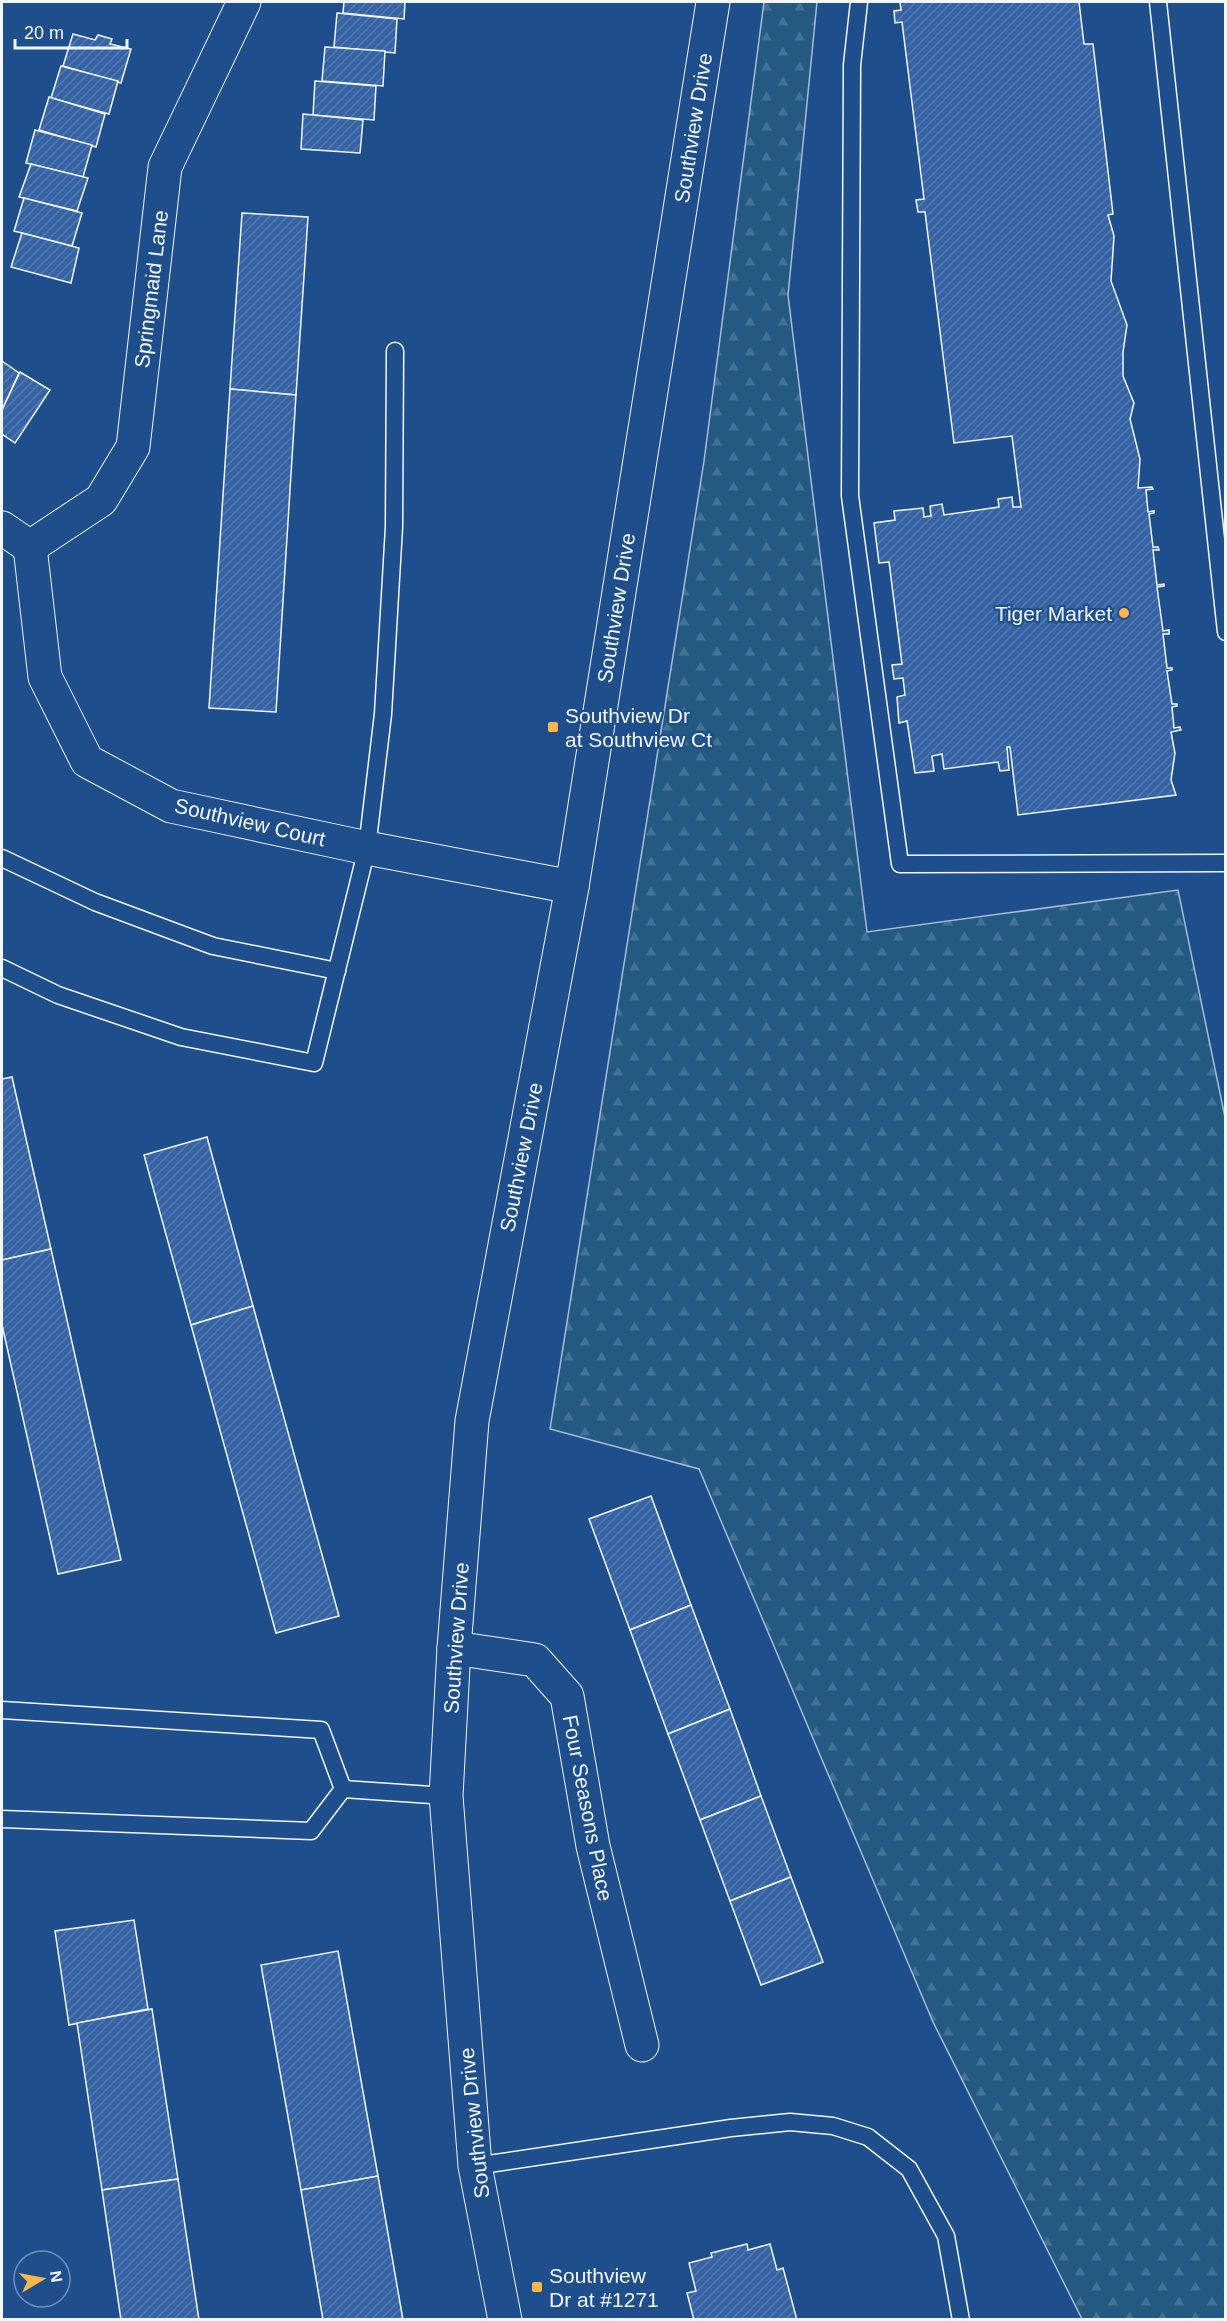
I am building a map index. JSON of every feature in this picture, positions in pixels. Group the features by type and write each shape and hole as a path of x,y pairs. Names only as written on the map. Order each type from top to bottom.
{"street":[{"name":"Springmaid Lane","path":"30,547 101,500 133,447 165,167 244,2"},
{"name":"Southview Drive","path":"505,2319 475,2166 446,1796 454,1648 472,1421 572,887 713,2"},
{"path":"2,528 30,547"},
{"name":"Southview Court","path":"30,547 45,677 87,761 171,806 367,848 572,887"},
{"name":"Four Seasons Place","path":"454,1648 535,1660 567,1696 593,1846 642,2045"}],"lane":[{"path":"859,2 852,65 850,496 900,864 1226,863"},
{"path":"1158,2 1222,566 1226,632"},
{"path":"2,968 58,995 181,1037 314,1063 367,848 383,714 394,527 395,351"},
{"path":"2,858 95,902 213,946 337,971"},
{"path":"2,1710 321,1730 343,1789"},
{"path":"343,1789 446,1796"},
{"path":"2,1819 311,1831 343,1789"},
{"path":"475,2166 731,2128 790,2122 833,2126 868,2137 909,2169 946,2236 961,2319"}],"green space":[{"path":"764,2 817,2 788,295 867,932 1178,890 1226,1122 1225,2319 1082,2319 933,2022 699,1469 550,1429 704,461"}],"building":[{"path":"344,2 405,2 404,19 343,13"},
{"path":"900,2 1079,2 1084,44 1093,44 1113,214 1108,215 1114,236 1111,281 1127,325 1123,352 1123,376 1134,403 1130,419 1140,459 1138,488 1152,487 1153,489 1146,490 1148,512 1154,511 1149,514 1153,547 1158,547 1159,550 1153,550 1157,585 1164,584 1164,586 1157,587 1163,631 1169,630 1169,634 1163,634 1167,668 1172,668 1167,671 1172,704 1177,704 1172,707 1174,728 1180,727 1181,730 1171,732 1175,753 1171,780 1176,795 1018,815 1010,747 1007,747 1009,770 1000,771 998,762 944,769 942,754 932,756 934,771 915,773 907,721 899,723 897,697 905,695 903,678 894,679 892,665 902,664 889,562 879,563 874,523 895,520 894,511 923,508 924,517 931,516 930,506 942,504 944,515 999,507 998,499 1012,497 1013,507 1021,507 1012,436 954,443 925,212 918,212 916,200 924,199 902,22 895,23 894,11 901,10"},
{"path":"337,13 397,19 395,53 334,47"},
{"path":"73,34 95,40 98,35 112,39 110,44 131,49 121,83 63,66"},
{"path":"325,47 385,51 383,86 322,81"},
{"path":"61,66 118,81 109,114 51,98"},
{"path":"315,81 376,86 374,120 313,115"},
{"path":"49,97 105,114 96,147 39,130"},
{"path":"303,114 363,120 360,153 301,149"},
{"path":"35,130 92,145 83,177 26,163"},
{"path":"31,164 88,178 77,211 19,197"},
{"path":"24,198 82,213 72,246 14,231"},
{"path":"242,213 308,217 296,395 230,389"},
{"path":"22,233 79,248 71,283 11,267"},
{"path":"2,361 19,373 2,410"},
{"path":"20,372 50,390 15,443 2,434 2,410"},
{"path":"230,389 296,395 276,712 209,708"},
{"path":"12,1077 51,1249 2,1260 2,1079"},
{"path":"207,1137 253,1306 191,1325 144,1155"},
{"path":"51,1249 121,1560 58,1574 2,1325 2,1260"},
{"path":"253,1306 339,1616 276,1633 191,1325"},
{"path":"651,1496 691,1605 630,1630 589,1519"},
{"path":"691,1605 730,1709 668,1734 630,1630"},
{"path":"730,1709 761,1796 700,1820 668,1734"},
{"path":"761,1796 791,1877 730,1901 700,1820"},
{"path":"791,1877 823,1962 761,1985 730,1901"},
{"path":"134,1920 148,2009 69,2025 55,1931"},
{"path":"338,1951 378,2176 301,2190 261,1965"},
{"path":"152,2009 178,2179 102,2190 77,2023"},
{"path":"378,2176 403,2320 323,2320 301,2190"},
{"path":"178,2179 199,2320 121,2320 102,2190"},
{"path":"747,2244 748,2250 770,2244 777,2270 783,2268 797,2320 694,2320 687,2293 696,2291 689,2263 712,2257 711,2253"}],"place":[{"name":"Tiger Market","path":"1124,613"},
{"name":"Southview Dr at Southview Ct","path":"553,727"},
{"name":"Southview Dr at #1271","path":"537,2287"}]}
